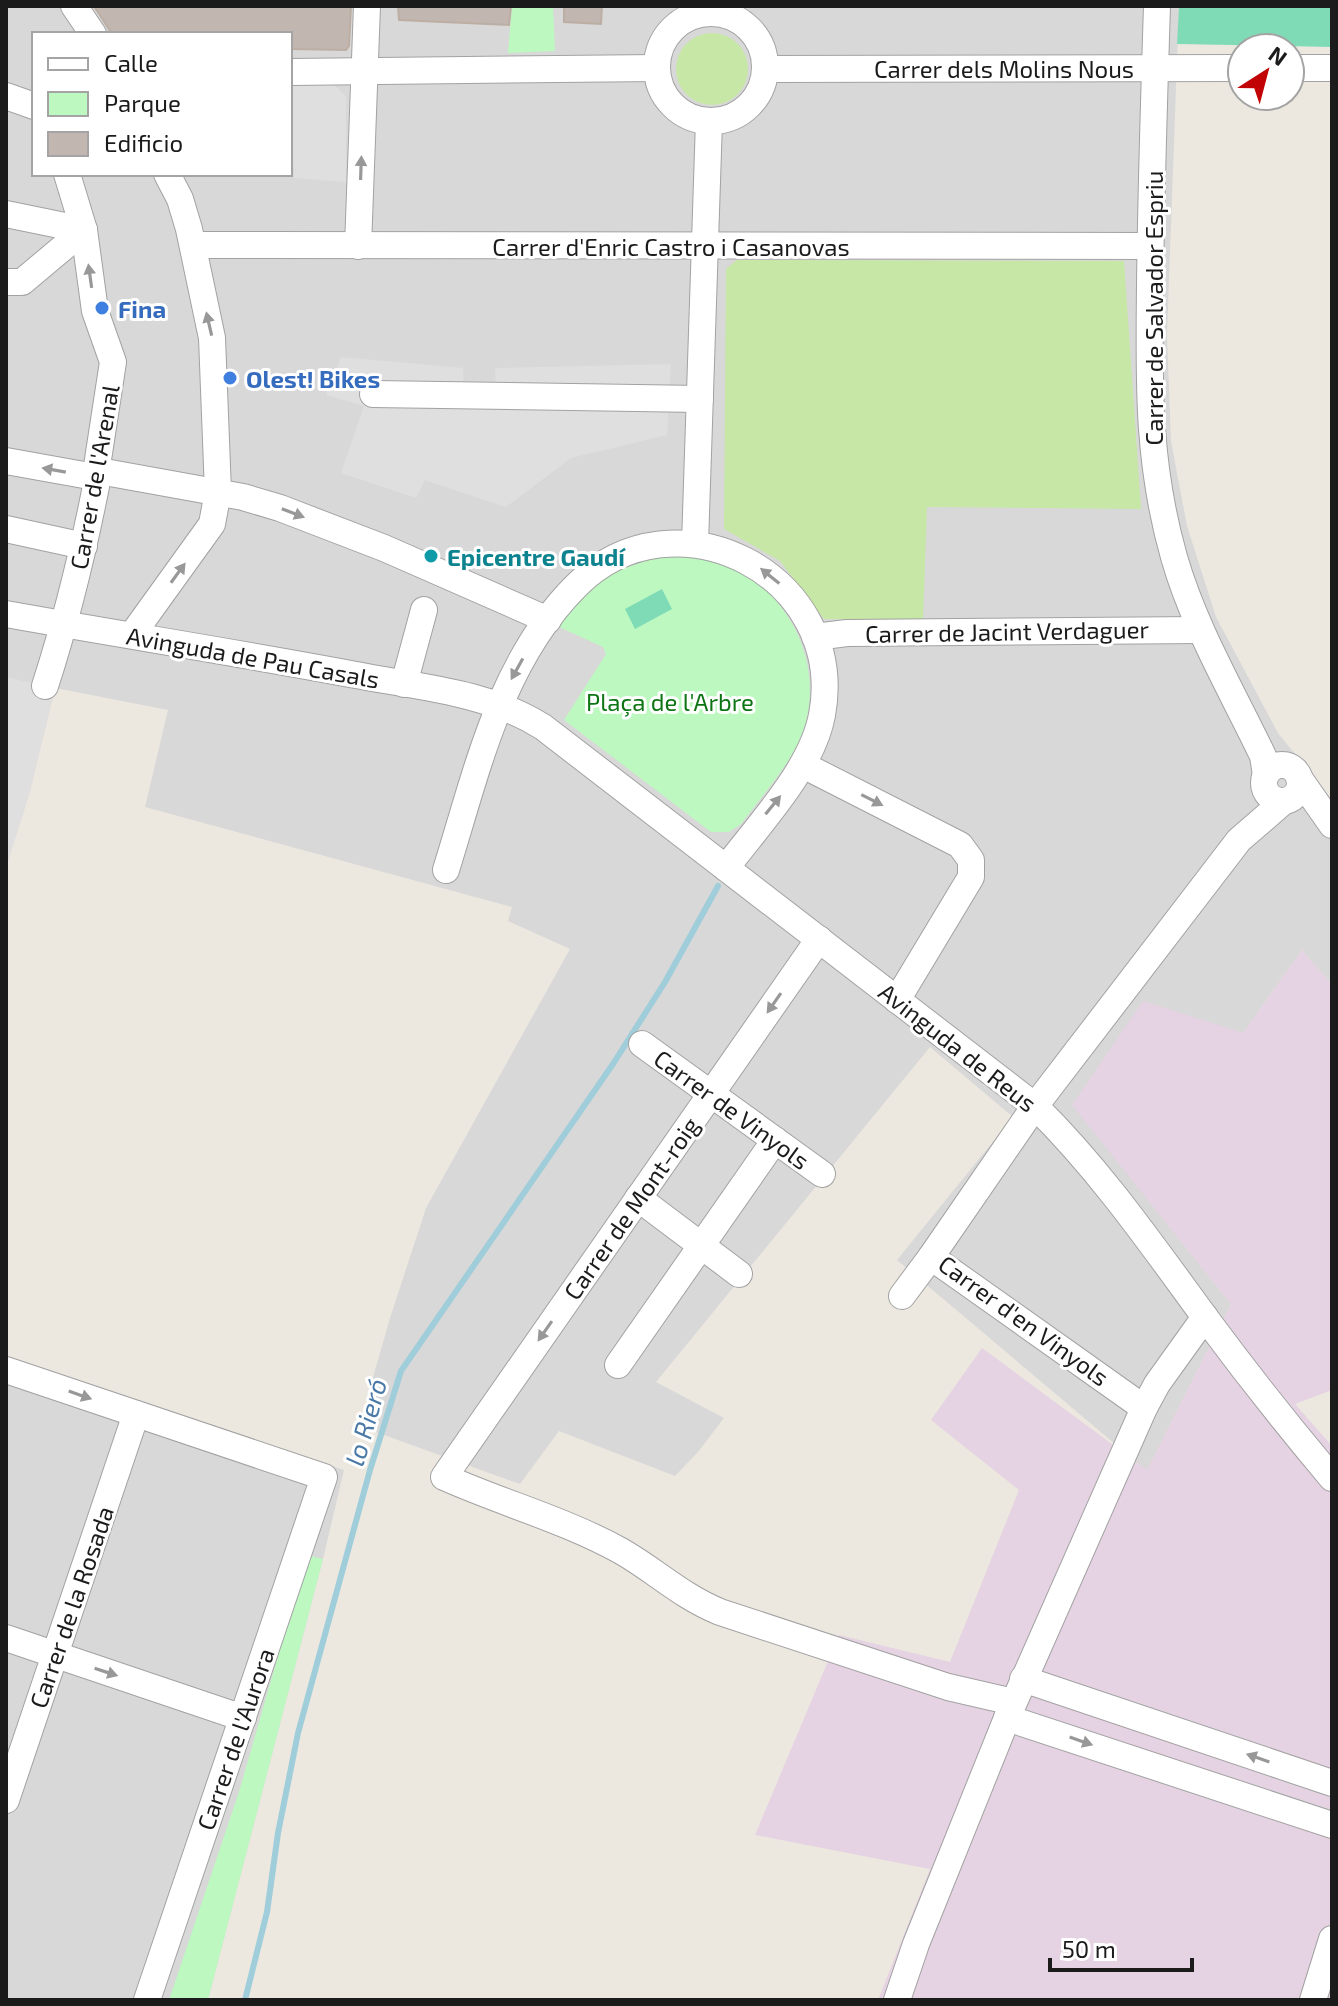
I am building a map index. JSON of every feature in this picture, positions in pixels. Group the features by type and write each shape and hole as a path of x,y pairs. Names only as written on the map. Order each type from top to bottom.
{"street":[{"path":"74,6 92,32"},
{"path":"358,246 367,6"},
{"name":"Carrer de Salvador Espriu","path":"1157,6 1149,411 1162,510 1175,560 1200,630 1282,785 1332,834"},
{"path":"714,10 746,26 761,45 765,69 763,83 748,107 737,115 709,121 696,119 673,105 659,82 657,68 662,44 678,25 714,10"},
{"path":"292,72 657,68"},
{"name":"Carrer dels Molins Nous","path":"765,69 1226,68"},
{"path":"1306,68 1332,68"},
{"path":"6,96 32,105"},
{"path":"695,544 709,121"},
{"name":"Carrer de l'Arenal","path":"45,686 65,625 84,546 99,471 97,466 113,362 95,311 84,230 68,176"},
{"path":"132,635 212,524 218,492 213,355 193,245 180,199 168,176"},
{"path":"6,214 84,230"},
{"path":"6,282 22,282 84,230"},
{"name":"Carrer d'Enric Castro i Casanovas","path":"193,245 1150,246"},
{"path":"373,394 700,399"},
{"path":"6,461 95,477 99,471 218,492 280,508 384,548 548,620"},
{"path":"6,529 84,546"},
{"path":"446,870 499,704 523,657 548,620 576,586 611,560 651,546 695,544 737,555 773,578 794,599 815,637 823,666 825,697 820,727 803,765 726,868"},
{"path":"404,684 424,610"},
{"name":"Avinguda de Pau Casals","path":"6,614 404,684 499,704"},
{"name":"Carrer de Jacint Verdaguer","path":"815,637 847,633 1200,630"},
{"name":"Avinguda de Reus","path":"499,704 524,715 578,752 1035,1106 1073,1144 1120,1199 1266,1398 1332,1478"},
{"path":"803,765 960,845 971,860 971,877 897,1000"},
{"name":"Carrer de Salvador Espriu","path":"1282,785 1332,825"},
{"name":"Carrer d'en Vinyols","path":"1144,1408 931,1257 1035,1106 1282,785"},
{"name":"Carrer de Mont-roig","path":"819,939 444,1477 602,1541 639,1562 688,1598 711,1608 948,1687 1014,1700"},
{"name":"Carrer de Vinyols","path":"642,1044 822,1174"},
{"path":"618,1365 775,1140"},
{"path":"638,1198 739,1274"},
{"path":"902,1296 931,1257"},
{"path":"897,2000 916,1944 1014,1700 1144,1408 1157,1384 1205,1317"},
{"path":"6,1370 136,1414"},
{"name":"Carrer de l'Aurora","path":"136,1414 324,1477 147,2000"},
{"name":"Carrer de la Rosada","path":"6,1800 136,1414"},
{"path":"6,1638 243,1718"},
{"path":"1014,1700 1332,1783"},
{"path":"1014,1700 1332,1825"},
{"path":"1313,2000 1332,1939"}],"shaded area":[{"path":"6,6 1179,6 1167,334 1171,441 1187,526 1216,617 1278,733 1332,800 1332,985 1302,950 1243,1033 1072,1104 1231,1304 1147,1471 897,1260 1013,1117 930,1047 656,1382 724,1418 675,1476 559,1431 520,1484 359,1426 426,1208 570,949 508,921 512,907 145,807 168,710 55,688 30,791 6,867"},
{"path":"292,84 333,84 346,96 346,182 294,178"},
{"path":"341,357 463,368 464,391 496,392 495,368 671,364 667,435 571,458 506,507 425,480 416,498 341,473 364,406 326,395"},
{"path":"6,677 55,688 30,791 6,867"},
{"path":"1302,950 1332,985 1332,1390 1295,1404 1332,1446 1332,2000 878,2000 930,1869 755,1835 839,1635 950,1662 1019,1490 931,1420 982,1348 1147,1470 1231,1304 1072,1105 1143,1001 1243,1033"},
{"path":"6,1356 344,1470 208,2000 6,2000"}],"green space":[{"path":"512,6 553,6 555,51 508,53"},
{"path":"1179,6 1332,6 1332,47 1306,46 1306,32 1226,32 1226,45 1177,44"},
{"path":"719,33 738,43 746,55 746,83 738,95 726,103 705,105 686,95 678,83 676,62 686,43 698,35"},
{"path":"737,260 1124,261 1141,509 927,507 923,620 824,619 780,561 724,529 726,269"},
{"name":"Plaça de l'Arbre","path":"667,553 716,560 742,572 765,589 798,634 807,660 810,688 807,716 798,743 779,775 741,824 729,832 711,832 564,720 606,654 603,647 557,626 565,613 611,573"},
{"path":"662,589 672,609 635,629 625,609"},
{"path":"307,1555 323,1559 208,2000 169,2000 239,1792"}],"building":[{"path":"94,6 351,6 349,46 346,50 292,49 292,32 111,32"},
{"path":"398,6 511,6 509,25 399,20"},
{"path":"564,6 602,6 601,24 564,22"}],"waterway":[{"name":"lo Rieró","path":"245,2000 267,1912 278,1833 298,1733 370,1470 401,1371 613,1064 665,982 718,886"}],"place":[{"name":"Fina","path":"102,308"},
{"name":"Olest! Bikes","path":"230,378"},
{"name":"Epicentre Gaudí","path":"431,556"}]}
